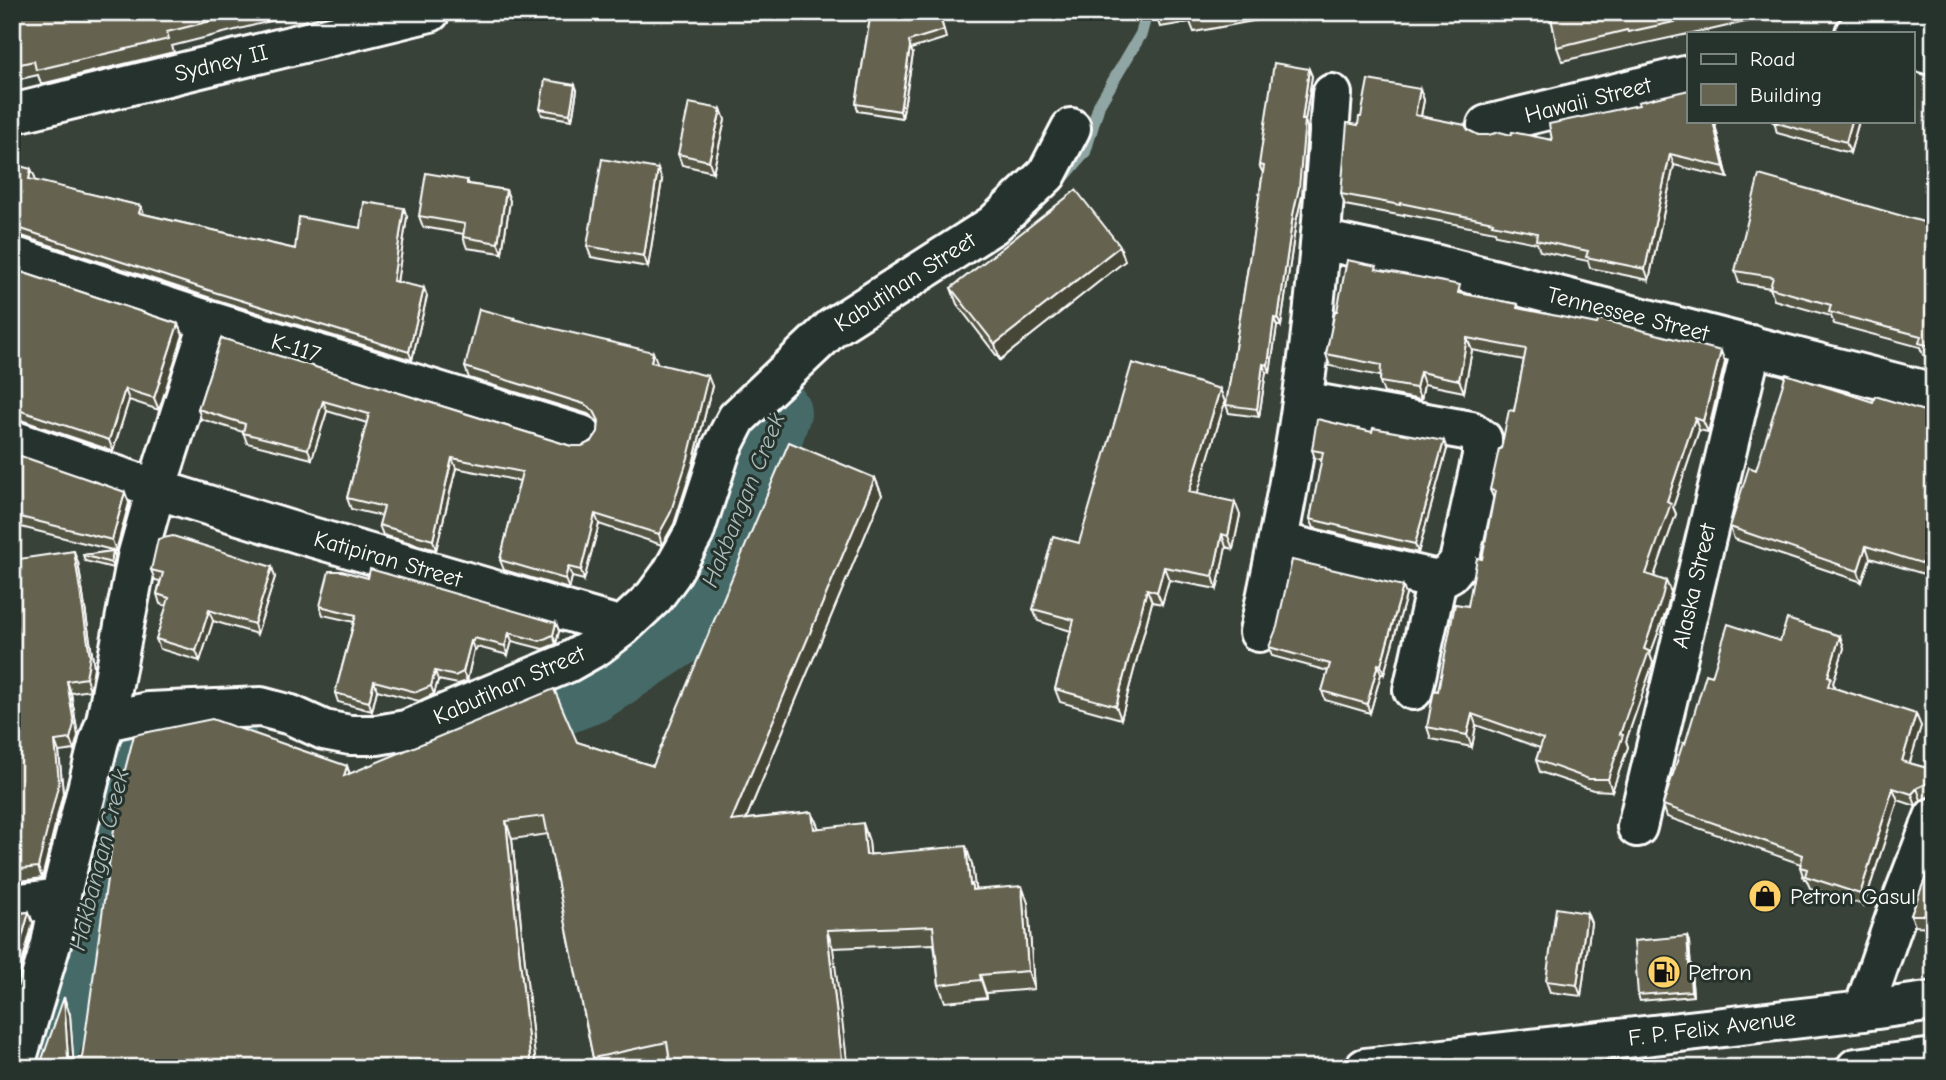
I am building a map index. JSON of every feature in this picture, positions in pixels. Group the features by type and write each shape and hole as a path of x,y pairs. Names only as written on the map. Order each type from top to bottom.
{"street":[{"name":"Sydney II","path":"12,114 430,12"},
{"path":"1860,28 1934,14"},
{"path":"1914,49 1934,56"},
{"name":"Hawaii Street","path":"1487,125 1687,75"},
{"path":"1259,632 1278,542 1302,401 1321,240 1332,94"},
{"name":"Kabutihan Street","path":"106,721 148,712 261,707 291,715 324,730 350,735 377,735 406,730 567,663 597,646 654,597 671,574 694,533 722,447 737,418 832,328 993,225 1046,174 1071,128"},
{"name":"Tennessee Street","path":"1321,240 1434,264 1934,393"},
{"name":"K-117","path":"12,256 210,321 581,435"},
{"path":"15,1068 51,944 60,898 106,721 137,557 156,488 210,321"},
{"name":"Alaska Street","path":"1637,827 1752,345"},
{"path":"1278,542 1437,580 1450,573 1459,562 1482,456 1482,439 1471,431 1302,401"},
{"name":"Katipiran Street","path":"12,440 301,534 622,627"},
{"path":"1413,690 1437,580"},
{"path":"1863,1011 1934,817"},
{"path":"12,904 60,898"},
{"name":"F. P. Felix Avenue","path":"1365,1068 1934,1002"},
{"path":"1864,1067 1934,1058"}],"building":[{"path":"12,12 247,12 167,32 169,39 36,70 34,61 12,66"},
{"path":"871,12 938,12 944,30 909,41 900,111 856,104"},
{"path":"1188,12 1235,12 1190,21"},
{"path":"1550,12 1722,12 1628,32 1627,30 1557,47"},
{"path":"1274,63 1309,69 1302,120 1305,120 1299,188 1278,319 1274,318 1268,365 1263,364 1257,409 1226,405 1264,166 1259,165"},
{"path":"545,80 575,85 570,114 540,109"},
{"path":"1368,80 1420,89 1415,115 1465,125 1468,130 1478,135 1500,132 1511,135 1512,132 1552,140 1549,124 1639,105 1638,102 1687,90 1687,122 1713,122 1724,167 1670,154 1645,269 1586,257 1588,251 1536,240 1537,233 1492,224 1493,222 1341,194 1347,123 1358,125"},
{"path":"689,103 721,109 709,161 678,154"},
{"path":"1773,122 1852,122 1846,142"},
{"path":"602,159 658,169 644,256 587,246"},
{"path":"12,164 31,169 29,179 141,206 139,213 295,249 299,217 361,228 364,202 404,208 393,281 424,288 409,352 12,226"},
{"path":"426,173 467,180 467,184 506,190 498,243 463,237 465,224 419,216"},
{"path":"1759,175 1934,225 1934,347 1919,343 1921,336 1829,312 1831,305 1770,288 1773,277 1735,271"},
{"path":"1076,190 1120,246 995,344 951,288"},
{"path":"1347,260 1377,266 1376,269 1460,285 1458,293 1518,304 1517,308 1597,324 1599,319 1721,351 1703,421 1695,418 1667,501 1671,503 1646,574 1666,581 1644,649 1649,651 1620,734 1623,735 1608,779 1589,779 1536,760 1543,739 1472,714 1467,735 1427,727 1434,690 1438,691 1455,604 1468,606 1477,558 1482,559 1495,491 1490,490 1509,410 1514,411 1526,349 1467,338 1459,380 1420,372 1416,388 1380,382 1381,365 1326,354"},
{"path":"12,269 178,324 154,398 125,389 109,440 12,408"},
{"path":"479,309 653,352 651,362 708,376 688,458 670,514 659,534 595,514 581,570 568,567 565,579 500,560 522,472 452,458 433,540 379,525 384,507 347,498 369,414 323,401 308,449 243,433 245,424 198,409 221,338 571,446 582,446 592,441 598,432 599,421 594,411 584,404 465,367"},
{"path":"1132,363 1220,389 1189,492 1235,502 1228,536 1222,534 1213,576 1164,567 1157,592 1147,589 1116,706 1055,689 1074,620 1033,609 1053,536 1079,543"},
{"path":"1786,374 1873,402 1875,396 1934,414 1934,567 1866,546 1858,571 1730,527 1749,467 1756,470"},
{"path":"1317,419 1372,432 1373,428 1444,441 1415,544 1310,519 1323,452 1312,450"},
{"path":"789,442 875,478 731,821 812,812 814,829 863,823 866,855 966,846 972,890 1022,886 1028,971 980,975 981,980 939,985 933,926 827,930 843,1068 671,1068 667,1042 593,1058 544,816 506,821 531,1068 39,1068 64,997 68,1058 82,1058 119,793 134,735 212,719 347,766 344,776 554,689 577,742 653,766"},
{"path":"12,453 125,492 112,540 12,515"},
{"path":"173,536 272,567 254,624 209,610 196,651 156,639 169,598 157,594 163,573 151,570 158,539"},
{"path":"74,551 90,656 86,678 67,681 74,724 70,739 55,741 59,782 38,867 12,870 12,560"},
{"path":"113,551 111,563 83,555"},
{"path":"1292,560 1403,586 1367,704 1322,691 1330,664 1269,647 1277,627"},
{"path":"370,569 556,623 553,635 540,641 509,633 505,646 474,638 463,672 455,676 435,671 431,686 416,692 374,681 369,702 335,693 356,615 320,606 329,571 342,571 368,578"},
{"path":"1787,619 1840,636 1828,676 1831,677 1828,686 1916,714 1902,761 1934,770 1934,784 1917,788 1912,794 1893,788 1860,894 1805,876 1807,869 1800,867 1803,855 1663,805 1706,674 1712,676 1728,624 1780,641"},
{"path":"1934,856 1934,915 1911,915"},
{"path":"1556,908 1587,913 1577,985 1546,981"},
{"path":"29,912 14,966 12,966 12,914"},
{"name":"Petron","path":"1687,936 1691,991 1638,995 1634,941"}],"waterway":[{"name":"Hakbangan Creek","path":"1063,178 1085,152 1099,105 1141,34 1147,12"},
{"name":"Hakbangan Creek","path":"777,412 794,386"},
{"name":"Hakbangan Creek","path":"471,736 590,690 691,624 742,516 777,412"},
{"name":"Hakbangan Creek","path":"39,1068 79,946 127,748 222,731"}],"place":[{"name":"Petron Gasul","path":"1765,896"},
{"name":"Petron","path":"1664,972"}]}
